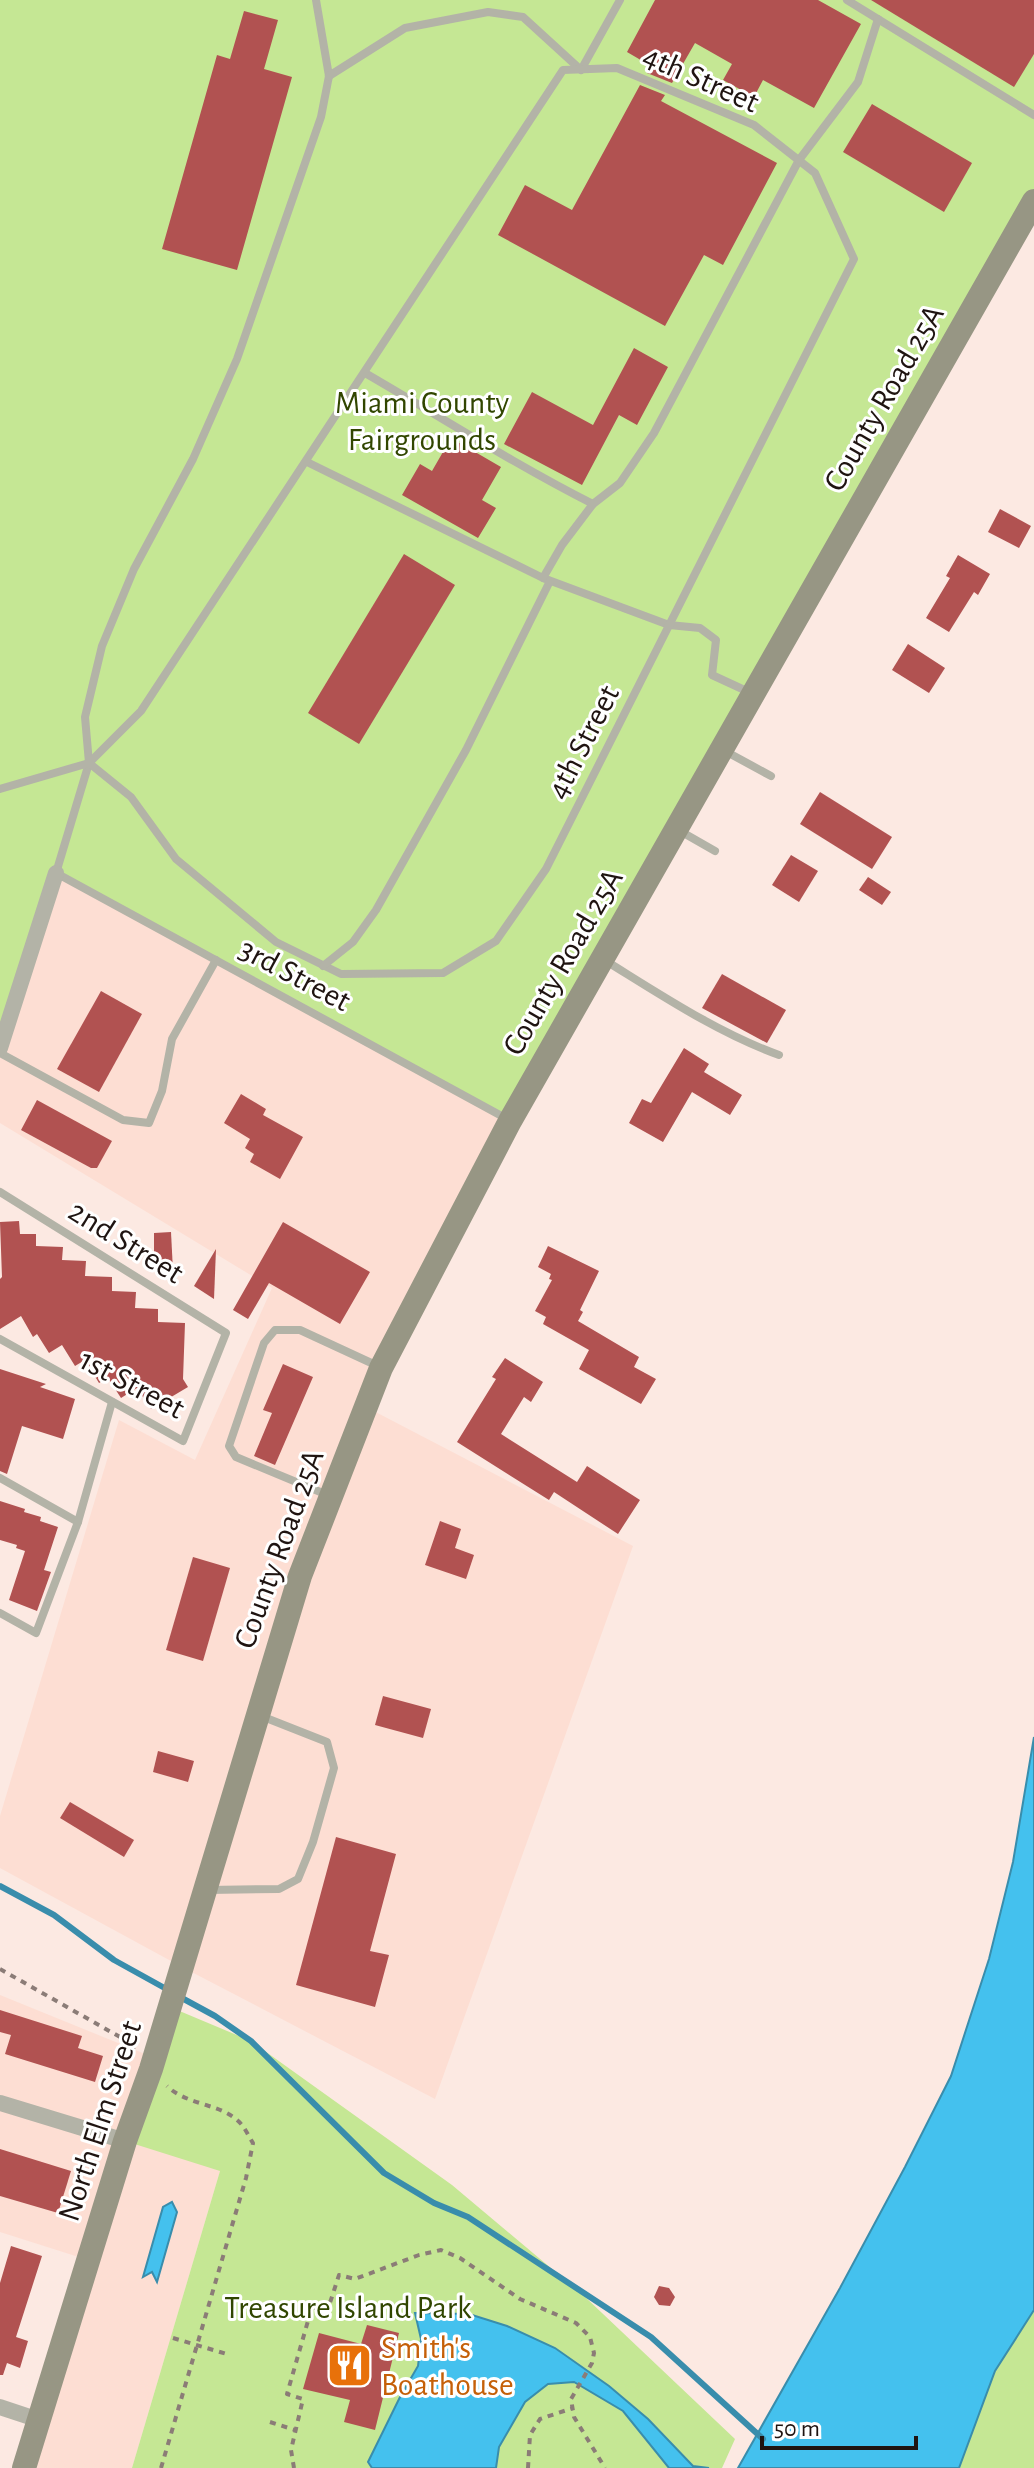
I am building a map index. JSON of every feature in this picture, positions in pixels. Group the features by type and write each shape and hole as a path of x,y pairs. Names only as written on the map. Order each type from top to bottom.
{"main road":[{"name":"County Road 25A","path":"234,1793 300,1576 381,1368 510,1121 1034,201"},
{"name":"North Elm Street","path":"24,2468 125,2141 151,2069 234,1793"}],"street":[{"path":"0,1051 56,873"},
{"path":"0,2103 125,2141"},
{"path":"0,2407 39,2420"}],"lane":[{"path":"56,873 89,763 85,717 102,646 134,569 193,459 237,359 321,117 329,76 316,0"},
{"path":"581,70 620,0"},
{"path":"847,0 1034,115"},
{"path":"329,76 405,28 488,12 523,17 581,70"},
{"path":"89,763 131,797 176,859 276,942 323,966 353,942 376,910 466,750 562,545 593,504 620,483 654,433 799,160 858,82 878,19"},
{"name":"4th Street","path":"323,966 341,974 443,973 496,941 546,869 854,259 815,173 754,125 617,68 581,70"},
{"path":"0,789 89,763 141,711 563,70 581,70"},
{"path":"365,373 475,436 524,469 593,504"},
{"path":"307,462 547,580 669,625 700,628 716,640 712,675 752,693"},
{"path":"721,749 771,776"},
{"path":"676,829 715,851"},
{"name":"3rd Street","path":"56,873 510,1121"},
{"path":"602,959 711,1023 779,1055"},
{"path":"0,1051 123,1120 149,1123 162,1091 172,1039 216,960"},
{"name":"2nd Street","path":"0,1192 226,1333"},
{"path":"331,1497 236,1457 229,1446 264,1343 275,1330 300,1330 381,1368"},
{"name":"1st Street","path":"0,1339 183,1441 226,1333"},
{"path":"0,1613 36,1633 78,1522 112,1402"},
{"path":"0,1478 78,1522"},
{"path":"205,1890 279,1889 298,1879 313,1842 334,1768 327,1742 257,1715"}],"path":[{"path":"0,1969 127,2041 176,2095 212,2107 241,2123 253,2143 246,2178 161,2468"},
{"path":"294,2468 291,2450 303,2399 287,2394 312,2307 327,2312 339,2275 355,2279 441,2250 520,2299 576,2323 590,2337 594,2353 592,2363 571,2399 574,2417 605,2468"},
{"path":"173,2338 230,2355"},
{"path":"528,2468 530,2435 540,2419 573,2408"},
{"path":"270,2422 295,2430"}],"shaded area":[{"path":"56,873 510,1121 366,1407 633,1546 435,2099 0,1868 0,1816 119,1420 195,1460 272,1288 0,1123 0,1048"},
{"path":"0,1995 155,2058 220,2171 132,2468 24,2468 88,2260 0,2232"}],"green space":[{"name":"Miami County Fairgrounds","path":"0,0 1034,0 1034,201 510,1121 57,873 0,1048"},
{"name":"Treasure Island Park","path":"170,2007 251,2041 452,2185 583,2295 735,2439 722,2468 132,2468 220,2171 125,2141"},
{"path":"1034,2310 1034,2468 959,2468 995,2371"}],"water":[{"path":"1034,1737 1034,2310 995,2371 959,2468 738,2468 840,2288 951,2076 989,1959 1013,1862"},
{"path":"172,2202 177,2212 157,2282 152,2272 143,2277 163,2207"},
{"path":"415,2313 469,2314 507,2326 555,2348 609,2386 648,2419 693,2466 709,2468 669,2468 623,2411 574,2382 548,2384 525,2402 499,2447 496,2468 372,2468 368,2462 418,2366 421,2339"}],"building":[{"path":"655,0 818,0 861,24 814,108 763,80 754,97 723,80 732,64 695,43 672,83 647,73 651,66 627,52"},
{"path":"871,0 1034,0 1034,54 1014,87"},
{"path":"244,11 278,20 264,69 292,77 237,270 162,249 217,55 230,59"},
{"path":"640,85 665,95 661,101 777,163 723,265 704,255 665,326 498,235 525,185 572,210"},
{"path":"872,104 972,163 944,212 843,152"},
{"path":"634,348 668,367 637,425 619,415 582,485 504,444 532,392 593,425"},
{"path":"451,438 501,467 482,500 496,508 478,538 402,495 420,464 432,471"},
{"path":"1000,509 1031,526 1019,548 988,532"},
{"path":"404,554 455,585 359,744 308,713"},
{"path":"958,555 990,574 978,595 974,592 949,632 926,618 950,578 946,576"},
{"path":"908,644 945,668 929,693 892,670"},
{"path":"820,792 892,837 872,869 800,824"},
{"path":"791,855 818,871 799,902 772,885"},
{"path":"868,877 891,892 882,905 859,890"},
{"path":"722,974 786,1010 767,1043 702,1008"},
{"path":"101,991 142,1014 99,1092 57,1069"},
{"path":"684,1048 709,1064 704,1072 742,1095 730,1115 692,1092 663,1142 629,1123 642,1099 651,1103"},
{"path":"241,1094 266,1109 263,1115 303,1137 280,1179 250,1162 254,1154 245,1148 250,1139 224,1123"},
{"path":"37,1100 112,1141 97,1168 91,1168 21,1130"},
{"path":"19,1221 20,1234 36,1234 36,1246 63,1247 62,1260 86,1261 85,1276 112,1277 112,1291 136,1292 135,1308 158,1309 158,1322 185,1323 183,1379 188,1387 151,1409 137,1388 121,1398 108,1378 99,1383 85,1360 75,1366 62,1345 49,1353 37,1334 33,1337 21,1316 0,1329 0,1222"},
{"path":"283,1222 370,1272 340,1324 269,1283 248,1319 233,1310"},
{"path":"171,1232 173,1271 154,1270 154,1233"},
{"path":"548,1246 599,1271 580,1310 583,1312 578,1321 639,1357 634,1367 656,1379 641,1404 579,1369 589,1350 543,1324 546,1317 535,1311 552,1280 549,1279 551,1274 538,1267"},
{"path":"216,1249 214,1299 194,1286"},
{"path":"505,1358 543,1382 531,1402 524,1397 501,1434 577,1482 587,1466 640,1500 618,1534 554,1492 549,1500 457,1442 496,1379 492,1377"},
{"path":"283,1364 313,1377 275,1465 254,1456 272,1413 263,1410"},
{"path":"0,1369 46,1384 40,1387 75,1399 63,1439 22,1426 7,1474 0,1471"},
{"path":"0,1501 25,1509 24,1512 41,1517 40,1521 58,1527 44,1570 51,1572 37,1611 9,1600 25,1551 0,1540"},
{"path":"440,1521 461,1529 455,1548 474,1555 466,1579 425,1565"},
{"path":"193,1557 230,1568 203,1661 166,1650"},
{"path":"383,1696 431,1709 423,1738 375,1725"},
{"path":"158,1751 194,1761 188,1782 153,1772"},
{"path":"70,1802 134,1840 124,1857 60,1818"},
{"path":"336,1837 396,1854 370,1951 389,1955 375,2007 296,1985"},
{"path":"0,2010 82,2036 78,2048 103,2056 95,2082 5,2054 11,2035 0,2032"},
{"path":"0,2149 71,2171 58,2213 0,2196"},
{"path":"11,2246 42,2256 16,2337 28,2341 20,2368 7,2363 3,2375 0,2375 0,2283"},
{"path":"659,2286 669,2288 675,2297 670,2306 659,2305 654,2297"},
{"name":"Smith's Boathouse","path":"367,2325 399,2333 375,2430 344,2422 350,2400 303,2389 319,2333 361,2344"}],"waterway":[{"path":"0,1886 54,1915 114,1960 170,1991"},
{"path":"180,1997 251,2041 384,2173 434,2203 468,2217 651,2337 763,2439"}],"place":[{"name":"Smith's Boathouse","path":"350,2366"}]}
